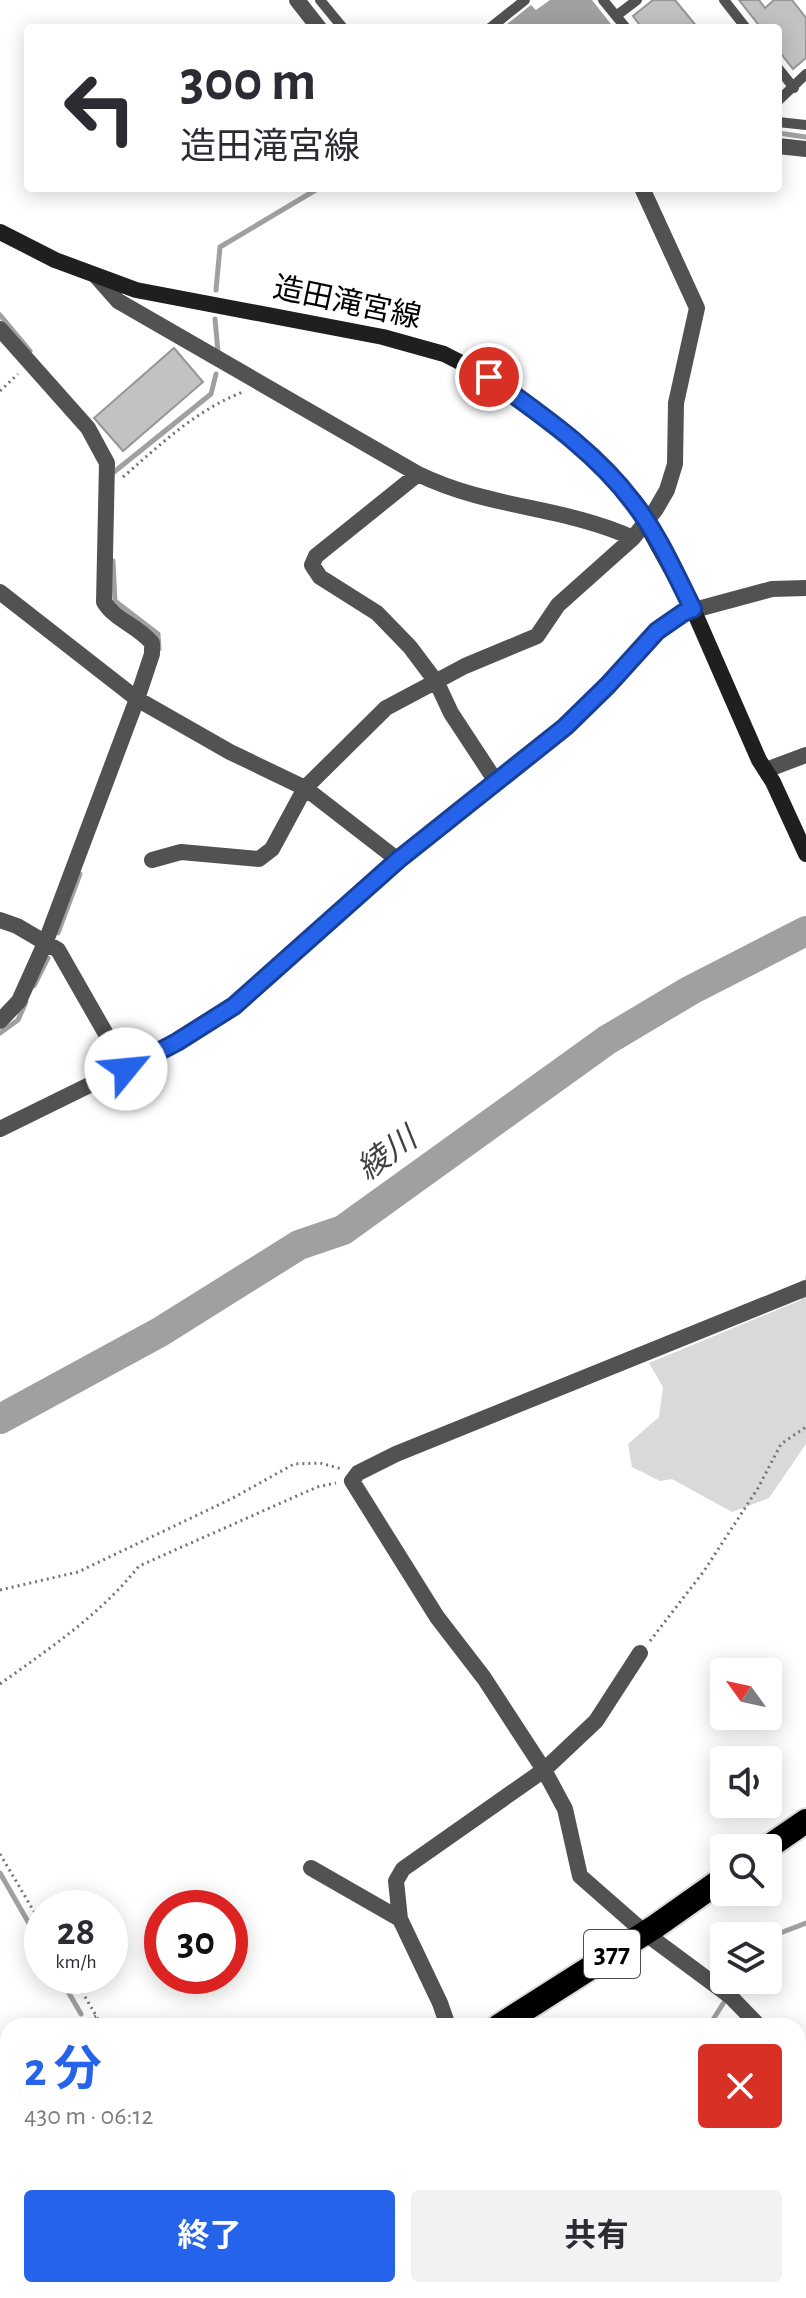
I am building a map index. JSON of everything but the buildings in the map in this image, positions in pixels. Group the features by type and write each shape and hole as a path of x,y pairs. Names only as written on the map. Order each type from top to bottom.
{"highway":[{"path":"782,1838 806,1821"},
{"name":"377","path":"512,2018 710,1888"}],"main road":[{"name":"造田滝宮線","path":"0,232 96,276 136,290 383,337 444,354 489,377 575,441 614,478 646,521 693,609 806,854"}],"street":[{"path":"297,0 316,24"},
{"path":"782,146 806,149"},
{"path":"152,860 181,852 259,859 272,849 305,788 386,708 465,666 537,636 558,605 633,538 646,521 667,490 675,464 676,403 697,308 644,192"},
{"path":"96,276 118,301 418,474 451,490 492,502 599,523 633,538"},
{"path":"0,329 88,428 107,463 104,602 110,611 152,643 152,654 137,699 46,941 19,1001 0,1021"},
{"path":"418,474 316,556 312,565 320,577 377,613 410,647 437,683 451,713 495,780"},
{"path":"0,1129 126,1069 234,1006 398,860 565,727 657,631 683,613 772,589 805,587"},
{"path":"0,592 137,699 230,752 305,788 398,860"},
{"path":"766,771 806,755"},
{"path":"0,920 46,941 66,961 126,1069"},
{"path":"751,2018 726,1994 645,1933 580,1876 565,1809 544,1770 484,1678 437,1617 355,1477 494,1412 806,1288"},
{"path":"445,2018 400,1919 396,1881 403,1869 544,1770 596,1721 640,1653"},
{"path":"311,1868 400,1919"}],"lane":[{"path":"320,0 340,24"},
{"path":"495,24 525,0"},
{"path":"603,0 623,24"},
{"path":"616,16 637,0"},
{"path":"724,0 743,24"},
{"path":"782,73 794,88"},
{"path":"782,98 806,75"},
{"path":"782,122 806,125"}],"path":[{"path":"0,391 19,373 26,357"},
{"path":"108,482 122,477 195,415 214,403 262,385"},
{"path":"640,1653 704,1571 758,1488 781,1444 806,1427"},
{"path":"0,1590 78,1572 233,1498 294,1464 320,1463 355,1477"},
{"path":"0,1684 79,1628 120,1590 139,1566 317,1487 355,1477"},
{"path":"0,1854 24,1895"},
{"path":"83,1994 96,2016 93,2018"}],"shaded area":[{"path":"550,0 592,0 611,24 507,24 531,5 536,10"},
{"path":"806,1274 806,1444 769,1498 732,1512 672,1479 660,1481 632,1467 628,1444 659,1417 663,1387 649,1363 801,1300"}],"waterway":[{"path":"782,134 806,137"},
{"path":"216,290 220,247 312,192"},
{"path":"0,315 30,351"},
{"path":"215,319 218,352"},
{"path":"114,472 211,394 216,374"},
{"path":"113,561 115,601 158,634 159,649"},
{"path":"58,933 80,874"},
{"name":"綾川","path":"0,1419 160,1332 299,1245 343,1230 607,1040 691,990 806,931"},
{"path":"34,986 48,958"},
{"path":"0,1033 18,1020 26,1002"},
{"path":"0,1873 24,1915"},
{"path":"782,1932 806,1923"},
{"path":"69,1994 81,2014"},
{"path":"714,2018 729,1994"}],"route":[{"path":"126,1069 234,1006 398,860 565,727 657,631 693,609 646,521 614,478 575,441 489,377"}]}
